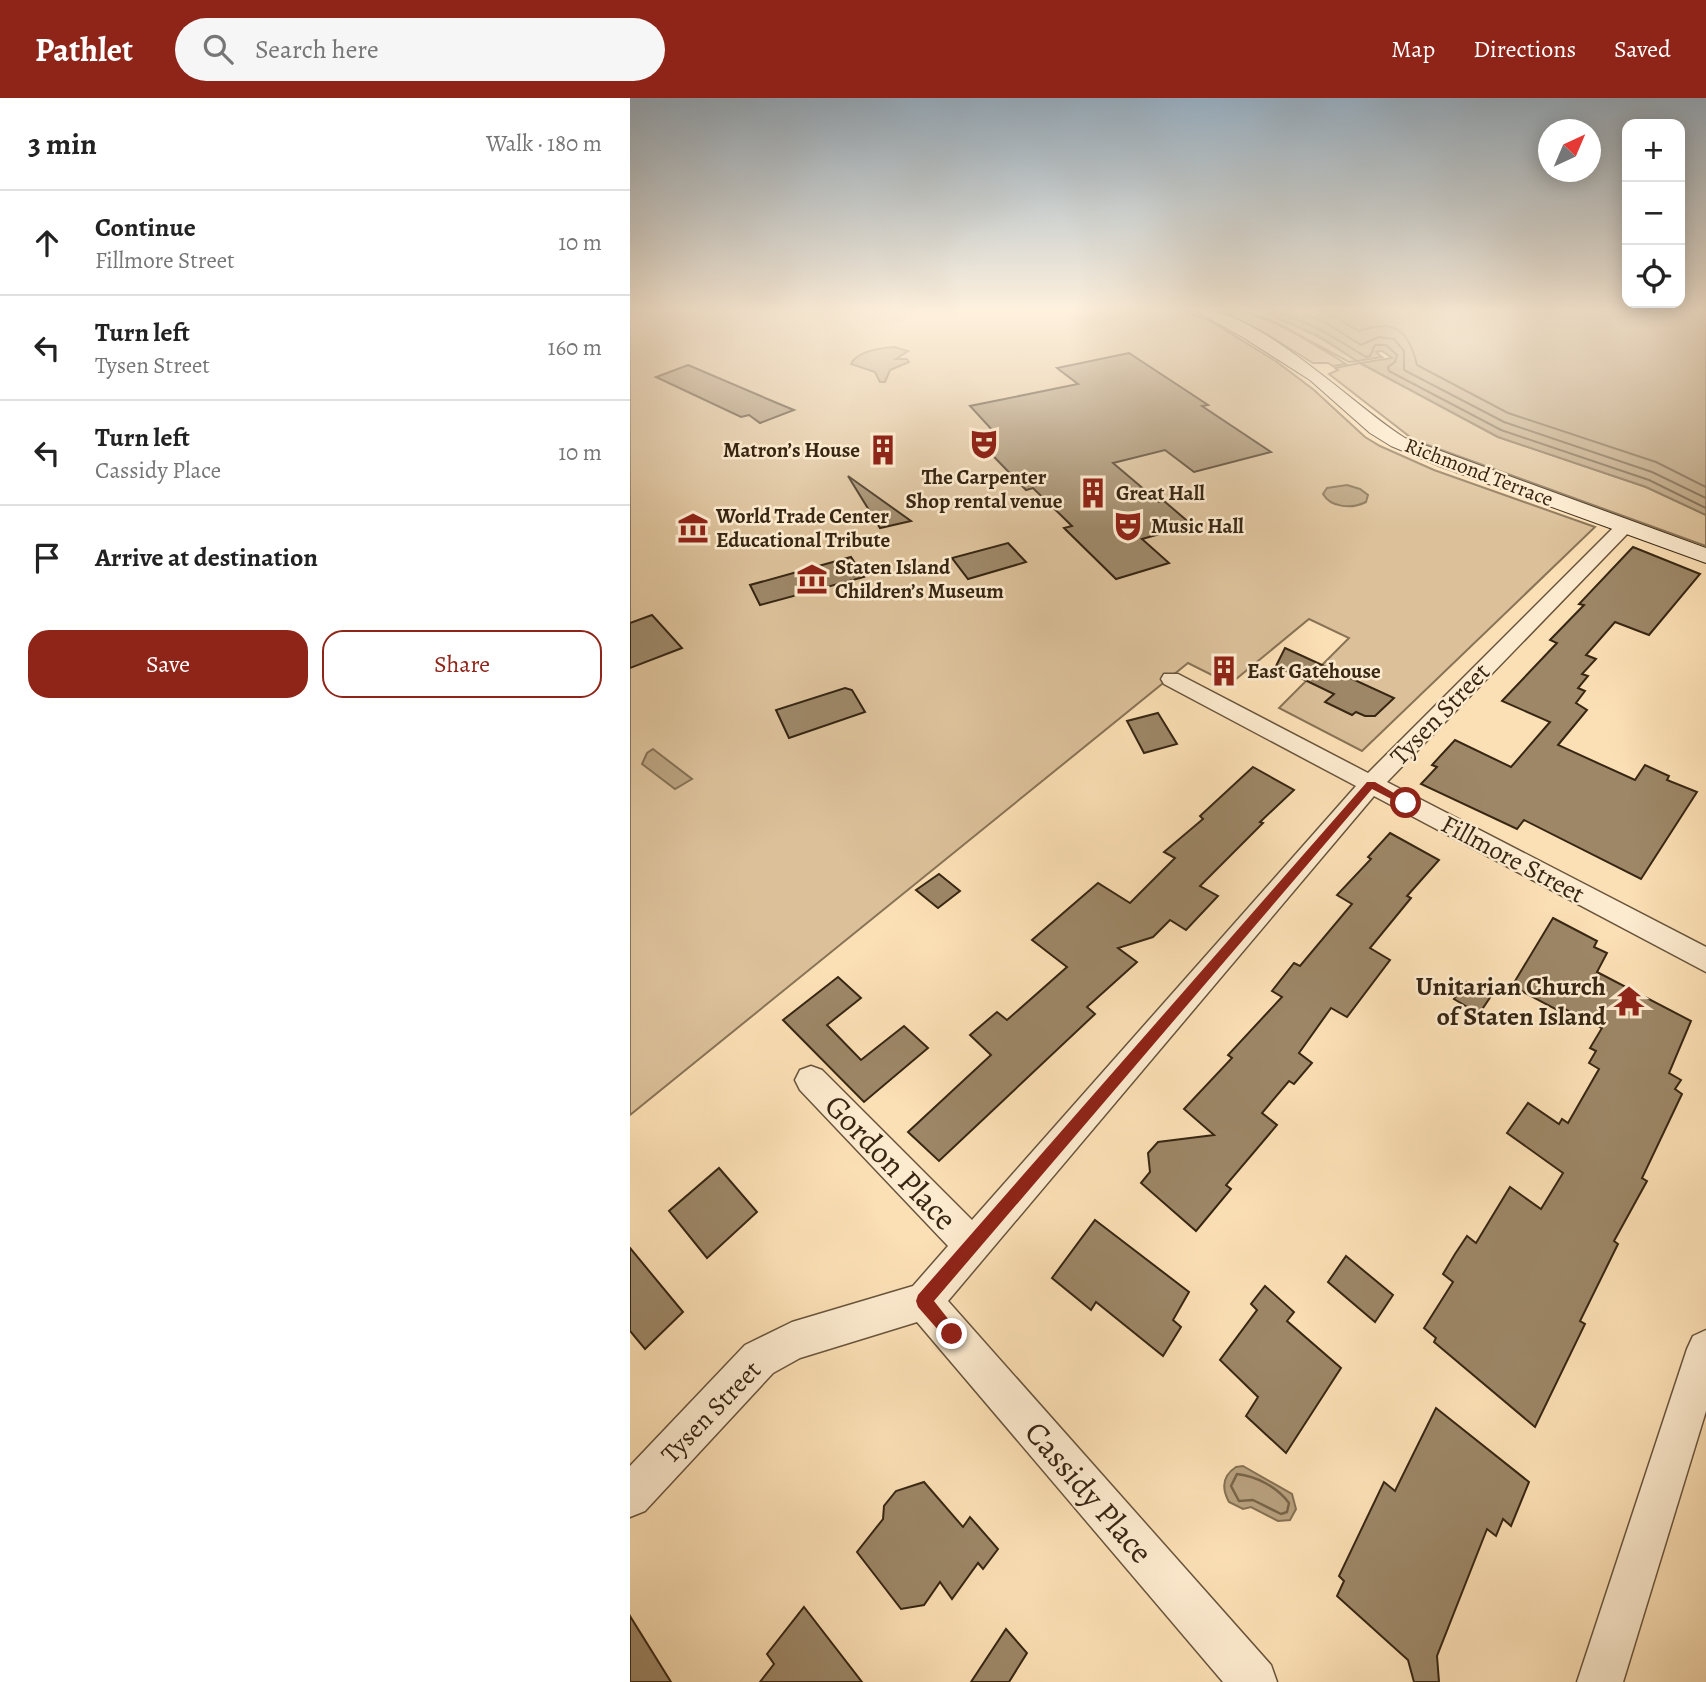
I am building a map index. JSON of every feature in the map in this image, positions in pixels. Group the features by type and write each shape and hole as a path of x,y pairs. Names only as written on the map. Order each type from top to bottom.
{"main road":[{"name":"Richmond Terrace","path":"1324,383 1377,429 1398,442 1706,556"}],"street":[{"name":"Tysen Street","path":"630,1496 759,1360 792,1341 924,1301 1371,784 1625,526"},
{"name":"Fillmore Street","path":"1171,679 1706,960"},
{"name":"Gordon Place","path":"811,1080 971,1244"},
{"name":"Cassidy Place","path":"924,1301 1254,1682"},
{"path":"1600,1682 1706,1349"}],"shaded area":[{"path":"630,383 1305,383 1365,437 1380,446 1434,470 1595,527 1362,751 1279,708 1349,638 1309,619 1230,684 1188,663 630,1115"},
{"path":"1340,383 1397,383 1498,437 1646,487 1706,515 1706,546 1414,440"}],"water":[{"path":"1397,383 1706,383 1706,515 1646,487 1498,437"},
{"path":"1347,485 1368,495 1366,502 1354,506 1336,505 1323,494 1327,488"},
{"path":"653,749 692,779 675,789 642,764 647,753"},
{"path":"1243,1466 1292,1494 1296,1509 1290,1520 1278,1521 1251,1507 1243,1509 1229,1502 1224,1488 1226,1479 1236,1467"}],"building":[{"path":"669,383 730,383 794,410 760,423 749,415 741,417"},
{"path":"1174,383 1208,405 1202,406 1271,452 1194,472 1165,450 1113,463 1159,502 1164,501 1192,525 1142,539 1169,563 1116,579 1064,528 1072,526 1033,488 1026,490 975,437 995,433 970,406 1078,384"},
{"path":"848,476 911,521 880,528"},
{"path":"1008,543 1026,562 968,579 952,558"},
{"path":"1633,547 1700,574 1649,635 1615,622 1586,655 1596,659 1582,674 1588,676 1578,688 1585,691 1576,703 1587,710 1558,745 1635,780 1645,765 1669,776 1667,780 1697,792 1641,879 1524,820 1517,829 1421,784 1437,767 1432,765 1455,740 1511,767 1550,722 1502,701 1557,643 1550,640 1584,605 1579,604"},
{"path":"851,557 864,577 760,605 750,585"},
{"path":"652,615 682,648 630,668 630,623"},
{"path":"1285,648 1394,698 1375,716 1356,712 1352,715 1325,702 1334,694 1276,666"},
{"path":"845,688 852,690 865,712 789,738 776,710"},
{"path":"1158,713 1177,744 1144,753 1127,721"},
{"path":"1253,767 1294,790 1200,886 1218,896 1186,930 1170,920 1153,937 1118,948 1137,962 1087,1007 1095,1014 939,1161 908,1132 991,1055 970,1035 997,1012 1007,1020 1067,967 1032,940 1098,883 1130,903 1175,858 1164,852 1203,819 1200,816"},
{"path":"1390,833 1439,860 1407,896 1411,898 1370,948 1390,960 1347,1017 1331,1008 1299,1053 1312,1063 1294,1084 1289,1081 1262,1113 1277,1125 1226,1185 1231,1189 1196,1231 1141,1183 1150,1172 1148,1153 1158,1142 1214,1135 1184,1109 1232,1058 1228,1055 1282,997 1272,991 1294,963 1300,966 1352,904 1337,895 1371,859 1368,857"},
{"path":"939,874 960,891 938,908 916,890"},
{"path":"1553,918 1597,941 1594,947 1607,953 1597,972 1691,1021 1669,1073 1681,1080 1675,1089 1682,1094 1642,1178 1647,1181 1614,1241 1618,1244 1580,1321 1585,1324 1535,1427 1434,1342 1436,1338 1424,1328 1453,1282 1443,1274 1455,1254 1467,1236 1476,1243 1510,1187 1541,1209 1563,1173 1507,1133 1528,1103 1559,1124 1562,1119 1568,1123 1599,1069 1589,1063 1596,1051 1590,1048 1602,1028 1561,1007 1559,1011 1512,986"},
{"path":"838,977 861,998 827,1025 861,1060 904,1026 928,1048 864,1102 783,1020"},
{"path":"1467,982 1491,996 1479,1014 1454,999"},
{"path":"719,1168 757,1212 707,1258 669,1211"},
{"path":"1095,1220 1189,1292 1173,1320 1181,1327 1163,1356 1096,1302 1091,1310 1052,1278"},
{"path":"630,1248 683,1312 645,1349 630,1331"},
{"path":"1346,1256 1393,1295 1375,1322 1328,1282"},
{"path":"1265,1286 1294,1312 1287,1321 1341,1368 1286,1453 1246,1416 1258,1397 1220,1360 1257,1310 1251,1304"},
{"path":"1436,1408 1529,1482 1511,1526 1503,1519 1496,1536 1487,1529 1437,1656 1439,1682 1414,1682 1408,1660 1337,1596 1344,1581 1339,1576 1384,1482 1395,1491"},
{"path":"924,1482 963,1527 970,1517 998,1549 983,1569 978,1563 952,1599 940,1582 924,1605 901,1609 857,1552 883,1519 884,1506 896,1491"},
{"path":"804,1607 862,1682 760,1682 774,1664 767,1654"},
{"path":"630,1616 671,1682 630,1682"},
{"path":"1006,1629 1027,1653 1009,1682 971,1682"}],"place":[{"name":"The Carpenter Shop rental venue","path":"984,444"},
{"name":"Matron’s House","path":"883,450"},
{"name":"Great Hall","path":"1093,493"},
{"name":"Music Hall","path":"1128,526"},
{"name":"World Trade Center Educational Tribute","path":"693,528"},
{"name":"Staten Island Children’s Museum","path":"812,579"},
{"name":"East Gatehouse","path":"1224,671"},
{"name":"Unitarian Church of Staten Island","path":"1629,1001"}],"route":[{"path":"952,1334 924,1301 971,1244 1371,784 1406,803"}]}
